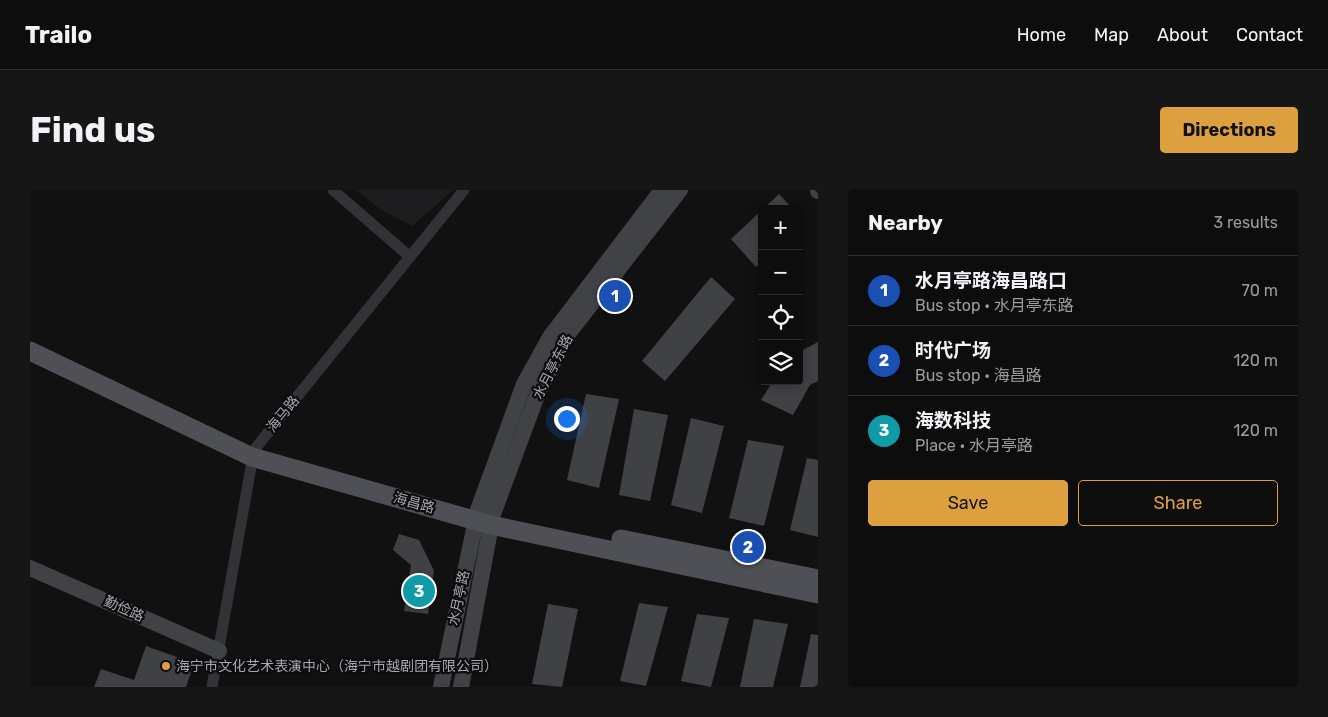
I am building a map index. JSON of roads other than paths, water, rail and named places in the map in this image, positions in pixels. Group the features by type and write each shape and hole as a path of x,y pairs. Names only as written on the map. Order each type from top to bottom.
{"main road":[{"name":"水月亭东路","path":"484,517 524,384 550,337 662,190"},
{"name":"水月亭东路","path":"484,517 539,390 567,335 680,190"},
{"name":"海昌路","path":"30,342 253,454"},
{"name":"海昌路","path":"30,351 253,454 484,517 818,594"},
{"name":"海昌路","path":"484,517 818,579"},
{"name":"水月亭路","path":"441,687 484,517"},
{"path":"461,687 484,517"},
{"name":"勤俭路","path":"30,568 219,651"}],"street":[{"path":"333,190 410,256"},
{"name":"海马路","path":"212,687 253,454 464,190"}],"place":[{"name":"水月亭路海昌路口","path":"615,296"},
{"name":"时代广场","path":"748,547"},
{"name":"海数科技","path":"419,591"},
{"name":"海宁市文化艺术表演中心（海宁市越剧团有限公司）","path":"166,666"}]}
